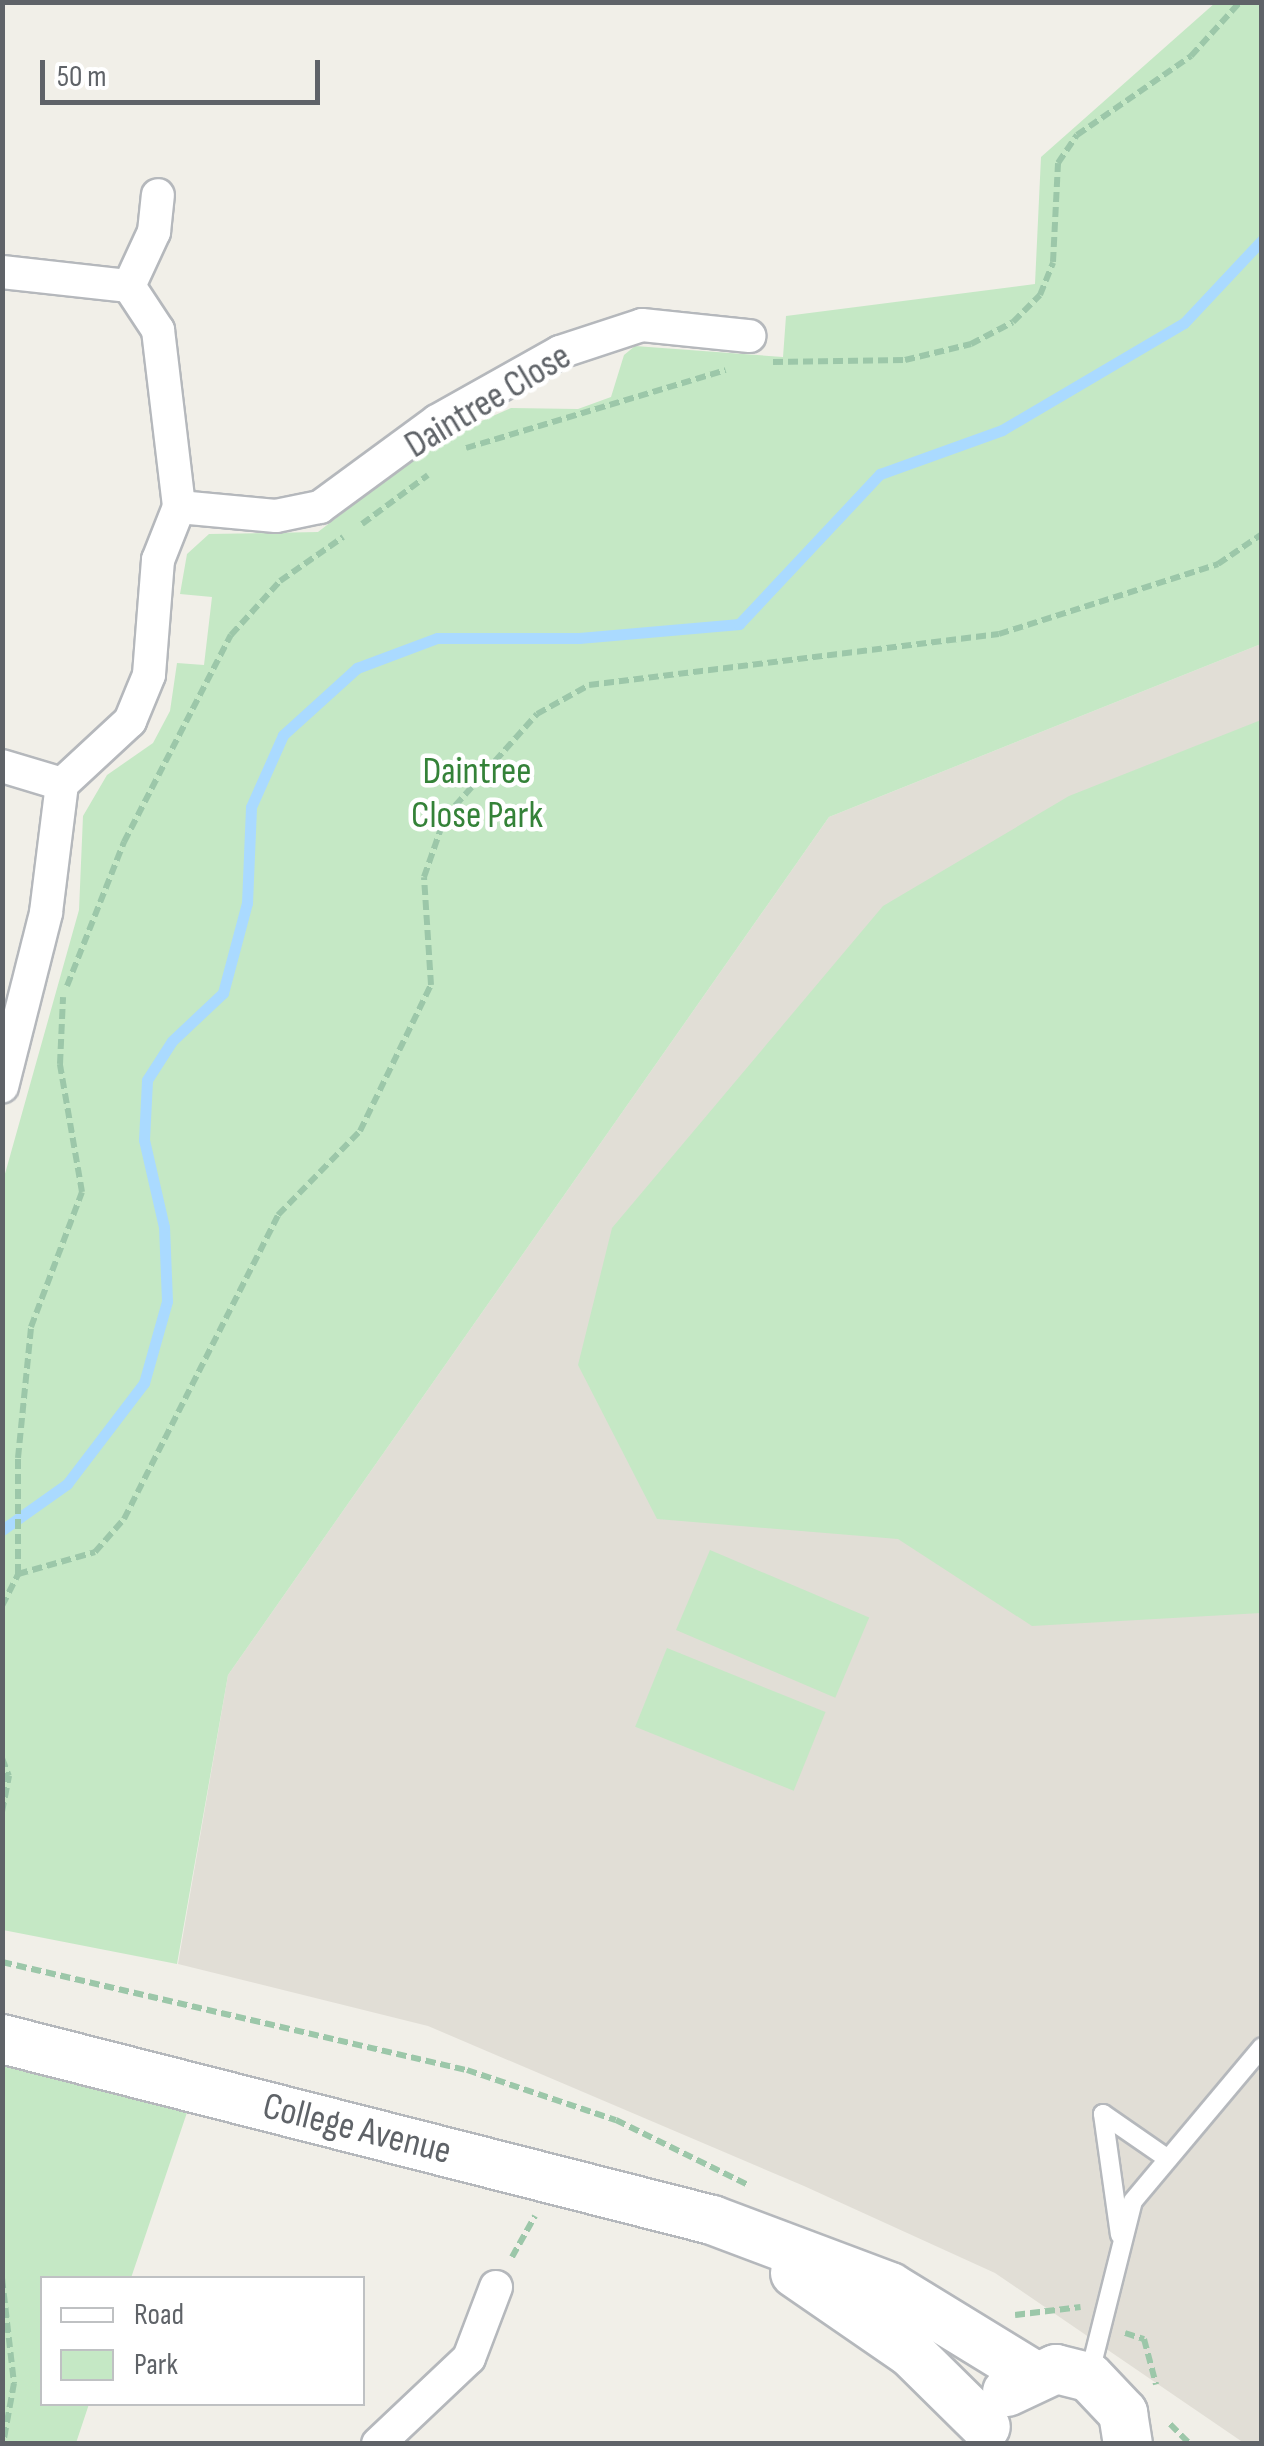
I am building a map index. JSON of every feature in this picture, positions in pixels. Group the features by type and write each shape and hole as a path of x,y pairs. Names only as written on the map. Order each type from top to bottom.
{"street":[{"path":"130,286 154,232 158,194"},
{"path":"2,272 130,286"},
{"path":"2,1087 46,913 62,784 130,722 148,675 158,560 180,507 158,330 130,286"},
{"name":"Daintree Close","path":"180,507 276,516 320,506 437,421 560,352 642,325 749,355"},
{"path":"2,766 62,784"},
{"name":"College Avenue","path":"2,2039 712,2220 890,2287 1032,2374 1002,2396 986,2435 911,2353 712,2220"},
{"path":"378,2444 469,2358 496,2287"},
{"path":"1032,2374 1056,2369 1089,2377 1109,2392 1133,2440"}],"lane":[{"path":"1089,2377 1133,2201 1262,2047"},
{"path":"1122,2255 1103,2114 1168,2160"}],"path":[{"path":"455,452 513,428 603,410 658,386 749,355 905,360 972,344 1013,322 1040,296 1053,262 1058,162 1077,135 1191,56 1240,2"},
{"path":"2,1606 18,1574 18,1458 30,1328 82,1192 60,1064 63,994 124,842 231,635 280,581 443,463"},
{"path":"18,1574 95,1552 124,1519 278,1215 360,1130 431,985 424,877 445,817 537,714 590,685 999,634 1218,564 1262,534"},
{"path":"2,1758 6,1777 2,1812"},
{"path":"2,2278 14,2384 3,2444"}],"shaded area":[{"path":"1261,644 1261,2443 1244,2443 995,2273 804,2186 428,2026 178,1964 228,1675 829,817"}],"green space":[{"name":"Daintree Close Park","path":"1215,3 1261,3 1261,644 829,817 228,1675 177,1964 3,1930 3,1181 79,910 83,816 107,775 153,743 170,711 177,663 204,665 212,597 180,594 187,554 209,534 318,532 436,441 511,408 578,409 611,397 624,355 635,346 783,357 786,316 1035,284 1041,157"},
{"path":"1261,720 1261,1613 1032,1626 898,1539 657,1519 578,1365 612,1228 883,906 1069,796"},
{"path":"710,1550 869,1618 835,1698 676,1630"},
{"path":"667,1648 826,1712 794,1791 635,1727"},
{"path":"3,2043 196,2086 132,2276 40,2276 40,2406 88,2406 76,2443 3,2444"}],"waterway":[{"path":"2,1530 67,1484 144,1383 167,1301 164,1227 144,1140 147,1080 172,1041 223,993 247,903 251,807 283,735 357,668 437,638 579,638 739,624 880,474 1002,430 1184,323 1262,240"}]}
